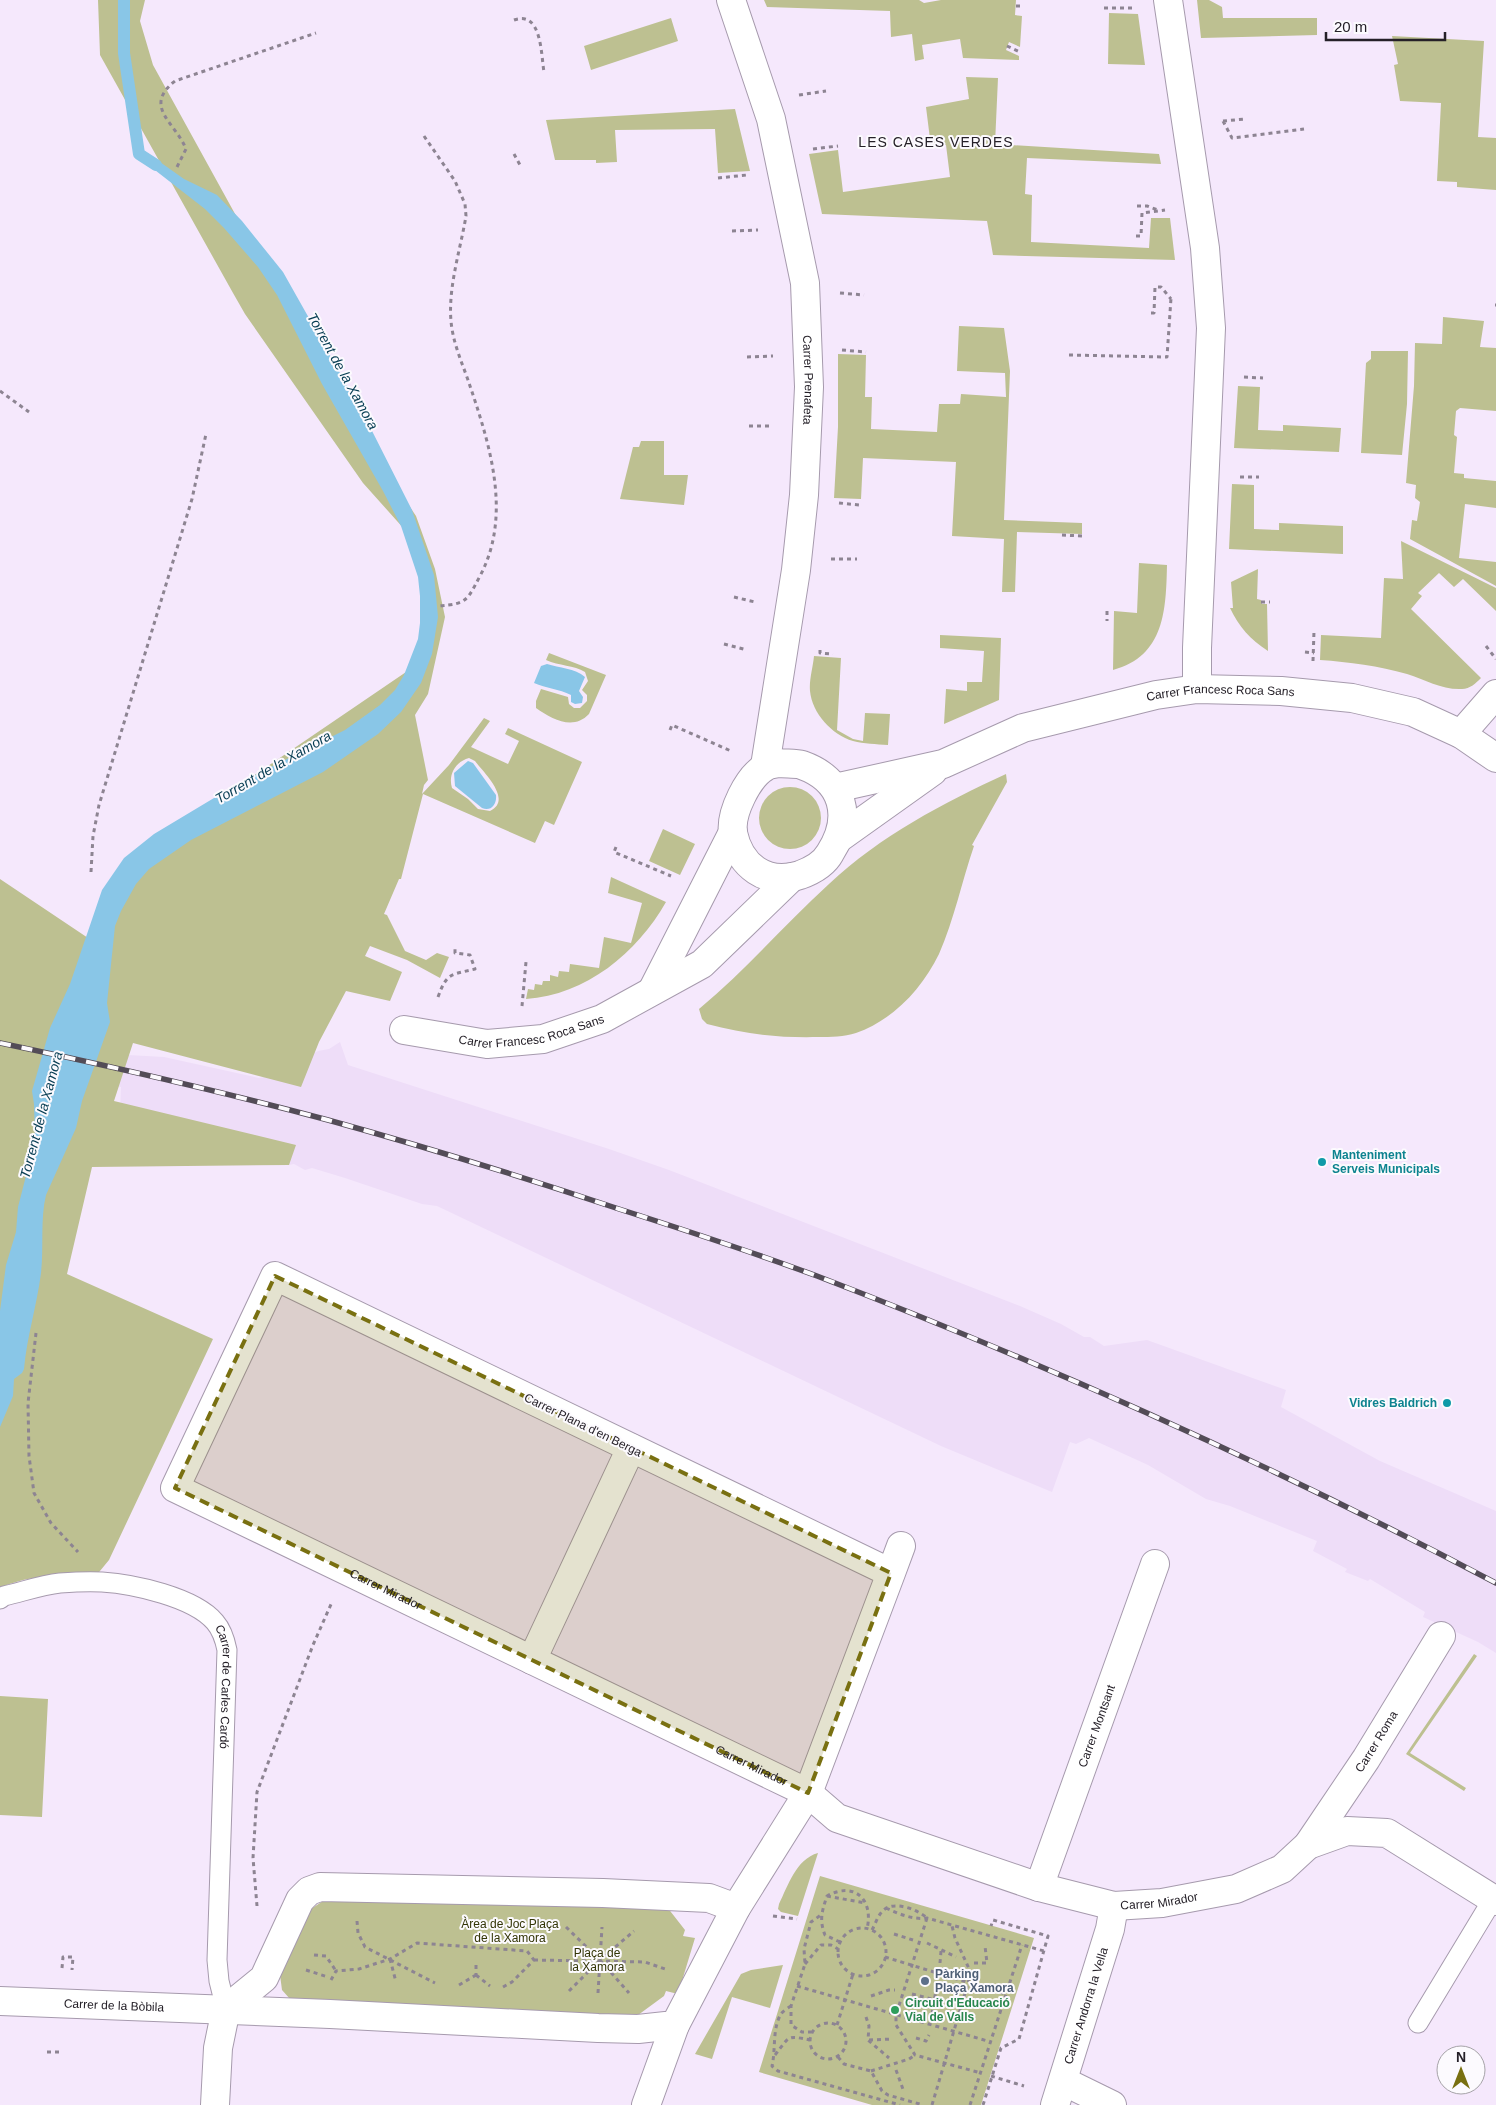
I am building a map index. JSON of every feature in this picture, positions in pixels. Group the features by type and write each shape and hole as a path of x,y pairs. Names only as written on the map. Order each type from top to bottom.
{"street":[{"name":"Carrer Prenafeta","path":"731,0 771,119 805,283 809,387 804,495 796,570 765,766"},
{"path":"1168,0 1205,248 1211,328 1197,648 1197,689"},
{"name":"Carrer Francesc Roca Sans","path":"839,838 943,764 1023,728 1139,698 1197,689 1281,691 1352,698 1413,712 1461,734 1496,758"},
{"path":"1461,734 1496,694"},
{"path":"652,992 733,832 735,811 752,778 765,766 779,763 800,764 819,773 834,788 842,804 839,838 828,856 811,871 792,877 771,877 754,871 743,860 733,832"},
{"name":"Carrer Francesc Roca Sans","path":"834,788 943,764"},
{"name":"Carrer Francesc Roca Sans","path":"404,1030 487,1044 543,1039 602,1019 702,964 792,877"},
{"name":"Carrer Plana d'en Berga","path":"275,1276 891,1573"},
{"name":"Carrer Mirador","path":"275,1276 175,1488 808,1793 836,1818 1039,1887 1114,1906 1162,1903 1236,1889 1282,1869 1308,1844 1346,1831 1387,1833 1495,1900"},
{"path":"532,1660 630,1448"},
{"path":"646,2105 675,2025 736,1908 808,1793 901,1546"},
{"name":"Carrer Montsant","path":"1039,1887 1156,1564"},
{"name":"Carrer Roma","path":"1308,1844 1366,1759 1441,1636"},
{"path":"215,2105 218,2048 226,2010 264,1978 300,1900 309,1891 320,1887 593,1892 709,1898 736,1908"},
{"name":"Carrer Andorra la Vella","path":"1059,2093 1110,1929 1114,1906"},
{"name":"Carrer de la Bòbila","path":"0,2001 226,2010"},
{"path":"226,2010 598,2028 638,2029 675,2025"},
{"path":"1059,2093 1112,2105"}],"lane":[{"name":"Carrer de Carles Cardó","path":"0,1599 4,1596 58,1583 101,1582 137,1587 186,1603 202,1611 215,1622 224,1637 227,1650 217,1960 219,1981 226,2010"},
{"path":"1418,2023 1495,1900"}],"path":[{"path":"1016,6 1022,6"},
{"path":"1104,8 1137,8"},
{"path":"514,20 524,19 534,24 538,32 544,72"},
{"path":"177,167 186,149 166,119 160,104 161,97 168,87 175,81 316,33"},
{"path":"1007,46 1020,52"},
{"path":"794,96 826,91"},
{"path":"1245,119 1223,121 1232,138 1304,128"},
{"path":"424,136 455,181 465,204 466,216 452,290 452,329 459,357 484,432 493,472 498,511 489,559 469,596 464,602 455,605 438,606"},
{"path":"808,150 838,146"},
{"path":"514,154 520,165"},
{"path":"718,178 751,175"},
{"path":"1136,236 1140,236 1142,213 1158,210 1148,206 1137,206"},
{"path":"732,232 763,230"},
{"path":"1069,355 1167,358 1171,299 1161,287 1155,287 1154,313 1152,313"},
{"path":"834,292 864,295"},
{"path":"838,350 866,352"},
{"path":"747,357 776,356"},
{"path":"1238,377 1263,378"},
{"path":"0,391 29,412"},
{"path":"749,426 777,425"},
{"path":"91,872 93,836 99,806 192,499 206,434"},
{"path":"1233,478 1259,477"},
{"path":"834,503 860,505"},
{"path":"1062,535 1082,536"},
{"path":"828,559 857,559"},
{"path":"734,597 761,604"},
{"path":"1262,602 1270,602"},
{"path":"1107,612 1107,621"},
{"path":"1313,660 1314,631"},
{"path":"724,644 753,651"},
{"path":"821,644 820,653 832,654"},
{"path":"1486,646 1496,659"},
{"path":"1305,652 1314,653"},
{"path":"670,730 672,725 728,749"},
{"path":"616,847 614,852 678,879"},
{"path":"438,997 444,980 453,974 475,969 470,955 455,953 455,948"},
{"path":"522,999 526,962"},
{"path":"36,1333 28,1403 29,1456 34,1493 51,1523 80,1554 101,1582"},
{"path":"258,1907 253,1858 257,1792 312,1645 346,1571"},
{"path":"840,1942 825,1935 821,1925 821,1915 826,1896 839,1889 855,1892 866,1903 869,1912 867,1929"},
{"path":"826,1896 866,1903"},
{"path":"872,1930 879,1915 886,1908 899,1906 921,1913 927,1918"},
{"path":"886,1908 912,1917 927,1918 1044,1951"},
{"path":"770,1915 797,1919"},
{"path":"805,1964 804,1949 811,1922 821,1915"},
{"path":"927,1918 896,2015 896,2025 915,2055 981,2073"},
{"path":"983,2105 1001,2048 1019,2039 1048,1936 993,1920 991,1926"},
{"path":"598,2000 602,1924"},
{"path":"565,1926 600,1960 633,1997"},
{"path":"932,2105 971,1973 955,1938 952,1926"},
{"path":"566,1994 636,1928"},
{"path":"861,1928 872,1930 881,1937 885,1947 885,1957 881,1967 872,1974 862,1976 853,1974 842,1967 838,1958 838,1949 842,1937 851,1930 861,1928"},
{"path":"894,1934 913,1940"},
{"path":"336,1970 357,1969 390,1959 417,1944 527,1951 534,1960"},
{"path":"927,1944 956,1957"},
{"path":"812,2032 802,2032 791,2025 791,2006 797,1986 805,1964 821,1945 838,1949"},
{"path":"970,2105 1022,1945"},
{"path":"974,1963 987,1963 985,1946"},
{"path":"365,1947 432,1980"},
{"path":"940,1963 942,1951"},
{"path":"307,1959 312,1955 326,1956 336,1970"},
{"path":"62,1965 63,1957 73,1957 72,1967"},
{"path":"885,1957 1006,1994"},
{"path":"390,1959 398,1988"},
{"path":"476,1965 476,1975 496,1991 512,1982 534,1960 645,1962 667,1969"},
{"path":"304,1965 308,1972 331,1978 336,1970"},
{"path":"837,2025 853,1974"},
{"path":"932,2014 936,1984"},
{"path":"797,1986 991,2042"},
{"path":"871,1996 895,1990"},
{"path":"912,1994 934,2000"},
{"path":"791,2006 781,2013 774,2040 775,2055 772,2066 778,2071 900,2105"},
{"path":"866,2017 869,2026 868,2040"},
{"path":"828,2023 837,2025 844,2031 846,2040 844,2050 838,2057 828,2060 819,2057 812,2050 810,2040 812,2032 819,2025 828,2023"},
{"path":"916,2038 926,2041 929,2034"},
{"path":"775,2055 787,2038 791,2036 810,2040"},
{"path":"868,2040 892,2039"},
{"path":"868,2040 889,2058"},
{"path":"47,2052 62,2052"},
{"path":"838,2057 844,2064 871,2072 909,2059 915,2055"},
{"path":"896,2070 904,2092"},
{"path":"871,2072 882,2091 888,2095 923,2105"},
{"path":"991,2076 1029,2088"}],"highlighted area":[{"path":"275,1276 891,1573 808,1793 175,1488"}],"shaded area":[{"path":"340,1042 348,1065 669,1170 1020,1306 1061,1324 1084,1337 1090,1337 1104,1346 1147,1340 1286,1390 1281,1407 1380,1461 1496,1511 1496,1653 1478,1642 1423,1617 1425,1612 1370,1579 1368,1581 1345,1572 1347,1569 1313,1551 1317,1541 1230,1506 1206,1499 1148,1465 1089,1438 1076,1444 1070,1442 1052,1492 941,1446 437,1206 422,1204 312,1168 305,1170 294,1164 289,1165 120,1114 121,1087 0,1061 128,1055 164,1057 259,1078 274,1075 318,1051 329,1049"}],"green space":[{"path":"98,0 145,0 140,21 153,65 345,410 416,516 435,569 445,617 428,694 415,715 428,780 424,785 422,794 449,765 484,718 490,721 471,747 508,764 519,741 505,734 508,728 582,762 554,825 545,821 535,843 423,794 401,879 399,879 384,914 387,915 405,951 426,960 437,953 449,957 440,978 407,960 370,946 365,956 402,972 390,1001 346,991 319,1042 301,1087 133,1043 114,1101 296,1145 289,1165 92,1167 67,1274 213,1339 109,1560 95,1577 47,1576 23,1580 0,1588 0,879 100,946 119,894 182,822 409,670 425,622 414,540 363,483 245,314 100,55","holes":["469,758 475,761 490,779 498,794 499,800 490,811 478,809 452,788 451,778 456,766"]},
{"path":"764,0 919,0 924,3 941,0 1016,0 1015,15 1022,16 1020,47 1009,42 1006,50 1019,56 1019,60 963,58 960,39 922,45 924,59 915,61 912,34 891,37 890,11 767,7"},
{"path":"1197,0 1209,0 1222,7 1223,18 1317,18 1317,35 1201,38"},
{"path":"1109,13 1138,14 1145,65 1108,64"},
{"path":"671,18 678,41 591,70 584,46"},
{"path":"1392,36 1484,41 1478,137 1496,138 1496,190 1457,187 1457,182 1437,181 1441,103 1400,101 1394,65 1398,64"},
{"path":"966,77 998,78 995,144 1159,154 1161,164 1027,158 1025,194 1032,195 1031,242 1149,248 1151,218 1170,218 1175,260 993,255 987,221 822,214 809,154 838,150 843,192 950,177 946,145 931,147 926,107 969,99"},
{"path":"735,109 750,171 718,173 715,129 615,130 617,162 596,163 596,160 555,160 546,120"},
{"path":"1443,317 1484,321 1480,347 1496,348 1496,411 1460,408 1456,411 1454,435 1457,437 1454,473 1464,474 1464,478 1496,481 1496,508 1465,504 1459,558 1496,562 1496,586 1410,539 1412,520 1417,521 1420,502 1415,498 1416,485 1406,483 1414,386 1415,343 1442,344"},
{"path":"959,326 1004,328 1010,371 1004,520 1082,523 1082,534 1017,532 1015,592 1002,592 1004,539 952,536 956,462 863,458 861,499 834,498 838,427 838,354 866,355 865,397 872,397 871,429 937,432 939,404 960,404 961,394 1006,397 1005,373 957,371"},
{"path":"1371,351 1408,351 1407,404 1402,455 1361,453 1366,363 1371,359"},
{"path":"1238,386 1260,387 1258,430 1283,431 1283,425 1341,428 1339,452 1234,448"},
{"path":"641,441 664,441 664,475 688,475 684,505 620,499 633,447 639,447"},
{"path":"1232,484 1254,485 1254,529 1279,530 1279,523 1343,526 1343,554 1229,549"},
{"path":"1401,541 1496,588 1496,611 1463,579 1454,587 1439,573 1418,593 1422,596 1411,609 1481,678 1470,687 1465,689 1448,688 1386,669 1320,660 1321,635 1381,638 1384,578 1403,579"},
{"path":"1139,563 1167,565 1163,614 1153,642 1143,654 1130,663 1113,670 1114,611 1137,613"},
{"path":"1258,569 1257,599 1261,600 1262,604 1267,604 1268,651 1246,632 1230,608 1233,608 1231,582"},
{"path":"940,635 1001,638 999,700 944,724 946,689 967,691 967,682 982,682 984,651 940,648"},
{"path":"549,653 606,675 589,714 583,719 576,722 562,721 536,708 536,701 541,689 568,697 569,704 574,708 580,708 587,701 587,695 582,690 588,681 585,672 546,660"},
{"path":"814,656 841,658 837,730 853,739 863,741 865,713 890,714 888,745 853,741 838,734 824,722 815,707 810,691"},
{"path":"1006,774 1007,782 972,845 974,846 954,914 939,954 915,991 894,1012 856,1033 833,1037 762,1035 707,1024 702,1019 699,1009 733,979 812,900 849,867 869,851 913,822"},
{"path":"790,787 807,792 812,796 816,801 821,818 816,835 812,840 807,844 790,849 773,844 768,840 764,835 759,818 764,801 768,796 773,792"},
{"path":"663,829 695,844 680,875 649,861"},
{"path":"611,877 666,902 654,921 625,954 589,980 548,996 526,999 528,989 534,990 535,984 542,985 543,981 550,981 550,975 558,977 559,971 569,972 570,964 599,968 604,937 631,943 642,903 608,893"},
{"path":"1474,1654 1477,1656 1410,1753 1466,1788 1464,1791 1406,1754"},
{"path":"0,1696 48,1699 42,1817 0,1815"},
{"path":"818,1853 798,1916 781,1912 778,1909 779,1904 798,1867 810,1856"},
{"name":"Circuit d'Educació Vial de Valls","path":"820,1876 1034,1938 981,2105 872,2105 759,2072"},
{"name":"Plaça de la Xamora","path":"326,1899 667,1907 685,1930 683,1936 695,1938 678,1994 666,1991 664,1996 634,2018 290,1999 282,1990 280,1975 311,1909"},
{"path":"783,1965 770,2008 732,1997 712,2059 695,2054 741,1974 751,1970"}],"water":[{"path":"143,150 184,179 217,195 242,221 283,272 367,421 412,510 434,575 438,617 432,654 421,683 401,712 378,734 323,772 191,840 149,869 136,884 121,911 115,926 107,1003 110,1022 82,1101 76,1128 46,1195 43,1214 41,1273 24,1369 14,1379 13,1396 0,1427 0,1311 6,1265 16,1232 18,1207 35,1141 32,1091 50,1028 70,984 102,890 124,858 154,834 239,783 345,730 380,705 395,690 404,675 418,639 420,623 418,577 401,526 322,384 277,295 258,267 205,209 142,160"},
{"path":"547,664 572,670 585,677 579,691 583,697 582,703 575,704 571,702 571,695 534,683 541,666"},
{"path":"468,761 473,763 496,795 491,808 482,808 455,786 454,773"}],"waterway":[{"name":"Torrent de la Xamora","path":"124,0 124,53 139,154 156,165"}],"railway":[{"path":"0,1043 205,1089 365,1130 547,1185 793,1267 990,1345 1161,1419 1330,1499 1496,1583"}],"place":[{"name":"Manteniment Serveis Municipals","path":"1322,1162"},
{"name":"Vidres Baldrich","path":"1447,1403"},
{"name":"Pàrking Plaça Xamora","path":"925,1981"},
{"name":"Circuit d'Educació Vial de Valls","path":"895,2010"}],"district":[{"name":"LES CASES VERDES","path":"936,142"}],"park label":[{"name":"Àrea de Joc Plaça de la Xamora","path":"510,1931"}]}
